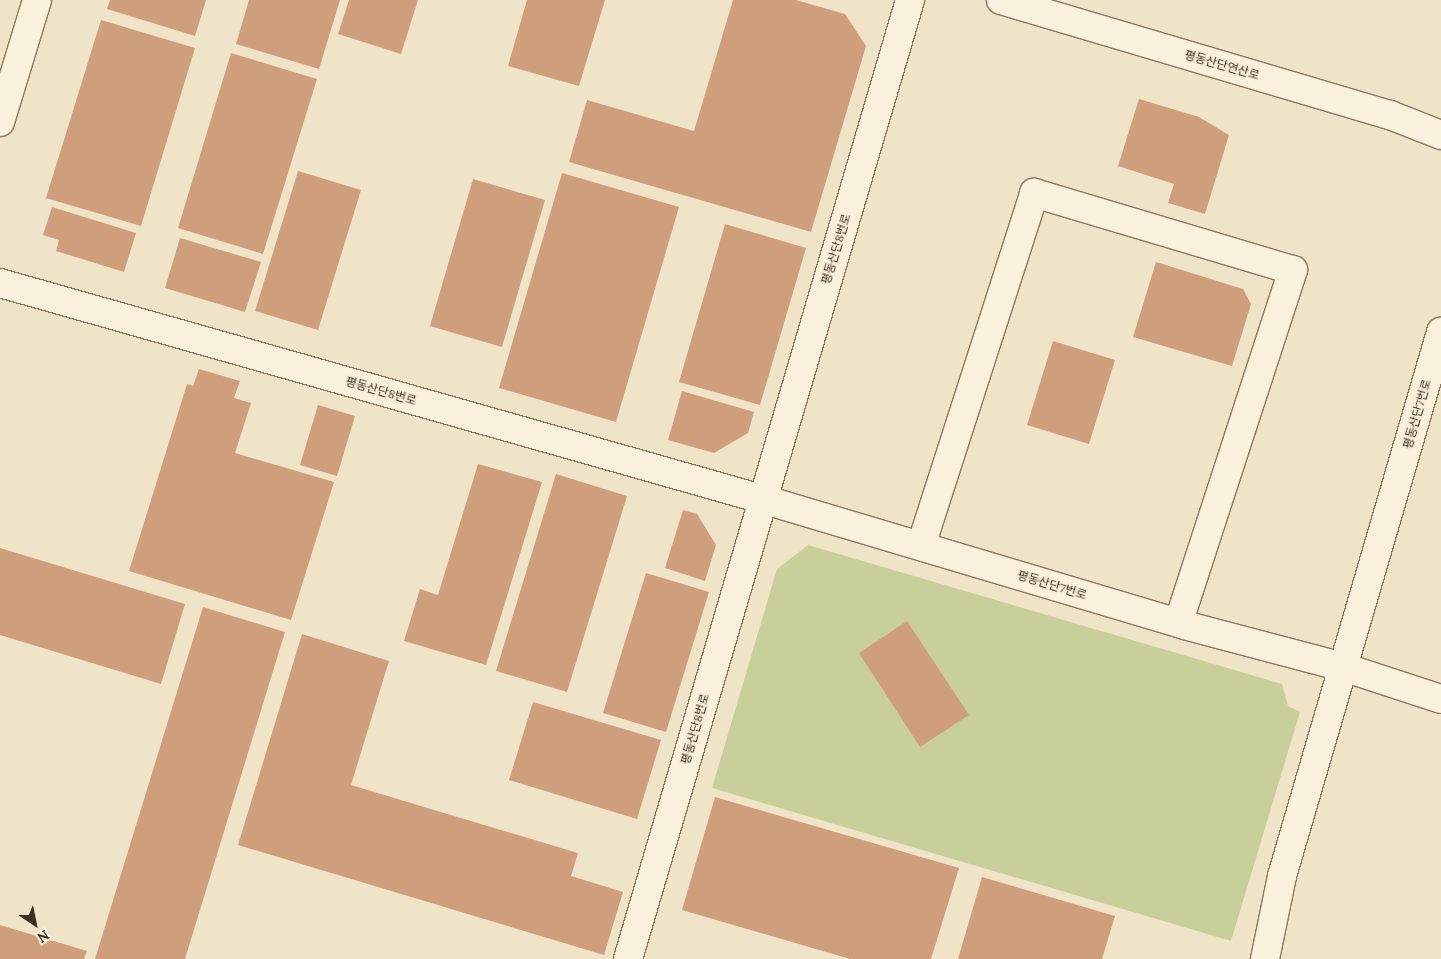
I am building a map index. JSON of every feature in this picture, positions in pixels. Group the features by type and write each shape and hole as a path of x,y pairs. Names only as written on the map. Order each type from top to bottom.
{"street":[{"path":"0,122 37,0"},
{"name":"평동산단8번로","path":"628,959 910,0"},
{"name":"평동산단연산로","path":"1001,0 1390,115 1441,135"},
{"path":"921,546 1034,193 1293,270 1178,623"},
{"name":"평동산단8번로","path":"0,283 762,499"},
{"name":"평동산단7번로","path":"1264,959 1282,876 1441,332"},
{"name":"평동산단7번로","path":"762,499 1178,623 1343,667"},
{"path":"1343,667 1441,699"}],"green space":[{"path":"808,545 1282,684 1288,706 1300,712 1231,941 712,788 777,569"}],"building":[{"path":"110,0 206,0 195,36 107,9"},
{"path":"249,0 340,0 319,69 236,44"},
{"path":"349,0 418,0 401,54 338,34"},
{"path":"527,0 605,0 579,86 508,66"},
{"path":"733,0 796,0 845,14 866,46 811,232 569,162 587,100 694,131"},
{"path":"101,20 195,48 141,226 46,198"},
{"path":"231,53 317,79 263,254 178,228"},
{"path":"1139,99 1199,117 1229,135 1205,214 1168,203 1174,184 1118,166"},
{"path":"298,171 361,190 318,330 255,311"},
{"path":"562,173 679,207 616,422 499,388"},
{"path":"473,179 545,200 502,347 430,326"},
{"path":"52,207 136,233 124,272 56,251 59,240 43,235"},
{"path":"725,224 806,248 760,405 679,382"},
{"path":"180,238 261,262 245,312 165,288"},
{"path":"1156,262 1243,289 1251,304 1232,366 1133,337"},
{"path":"1053,341 1115,360 1089,444 1027,425"},
{"path":"199,369 240,381 234,398 251,403 235,453 334,482 291,620 129,571 187,384 193,386"},
{"path":"682,391 754,412 748,433 714,453 668,440"},
{"path":"318,405 355,416 337,476 300,465"},
{"path":"478,464 542,482 486,665 404,641 420,589 438,595"},
{"path":"556,474 627,496 567,692 496,671"},
{"path":"683,510 697,514 716,545 705,581 665,568"},
{"path":"0,548 185,604 161,684 0,635"},
{"path":"646,573 709,592 666,732 603,713"},
{"path":"203,607 285,632 185,959 95,959"},
{"path":"907,621 969,715 920,747 859,653"},
{"path":"302,634 389,661 351,785 578,853 571,876 623,892 604,955 238,845"},
{"path":"533,702 661,740 637,819 509,780"},
{"path":"715,797 959,868 931,959 850,959 682,910"},
{"path":"982,877 1115,916 1102,959 958,959"},
{"path":"0,925 87,951 84,959 0,959"}]}
